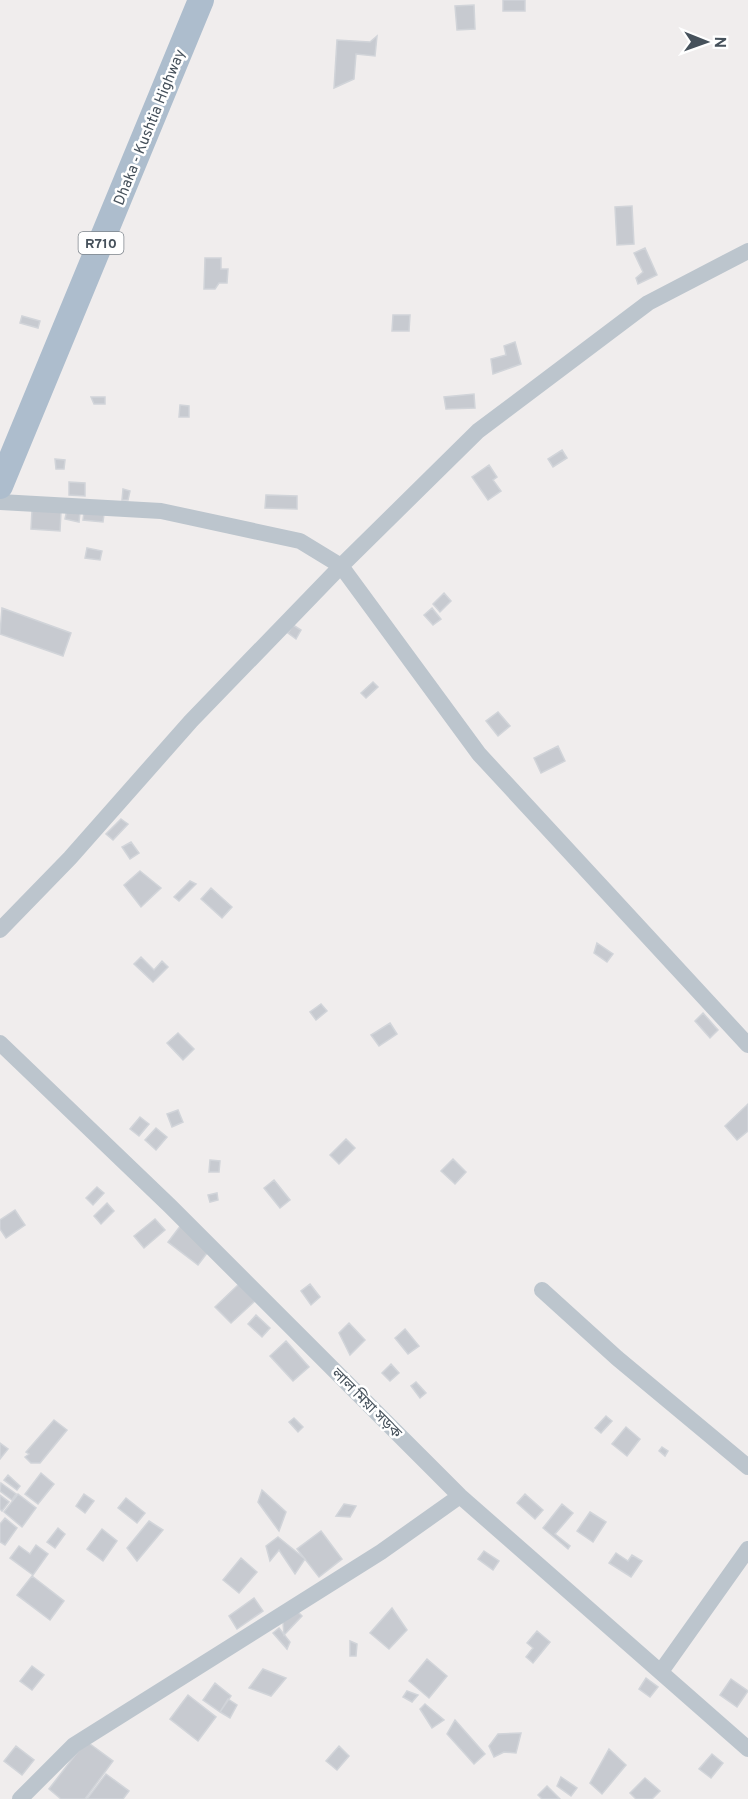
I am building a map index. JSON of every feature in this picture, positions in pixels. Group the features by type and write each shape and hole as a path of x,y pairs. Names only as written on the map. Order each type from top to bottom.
{"main road":[{"name":"Dhaka - Kushtia Highway","path":"0,486 201,0"}],"street":[{"path":"0,930 70,858 191,721 341,566 478,431 648,303 748,251"},
{"path":"0,502 161,511 300,541 341,566 479,754 748,1045"},
{"name":"লাল মিয়া সড়ক","path":"0,1043 179,1215 460,1496 662,1670 748,1749"},
{"path":"542,1290 617,1358 748,1467"},
{"path":"20,1799 74,1745 381,1552 460,1496"},
{"path":"662,1670 748,1549"}],"building":[{"path":"503,0 525,0 525,11 503,11"},
{"path":"474,5 475,29 457,30 455,6"},
{"path":"377,36 375,56 356,54 354,79 334,88 337,40 370,42"},
{"path":"632,206 634,244 617,245 615,207"},
{"path":"645,248 657,275 638,284 636,278 643,272 634,253"},
{"path":"205,258 221,258 221,269 228,269 227,283 219,283 215,289 204,289"},
{"path":"393,315 410,315 409,331 392,331"},
{"path":"22,316 40,321 38,328 20,323"},
{"path":"515,342 521,364 493,374 491,359 506,355 504,346"},
{"path":"474,394 475,408 446,409 444,397"},
{"path":"91,397 105,397 105,404 94,404"},
{"path":"180,405 189,406 189,417 179,417"},
{"path":"562,450 567,458 553,467 548,459"},
{"path":"55,459 65,460 64,469 56,469"},
{"path":"489,465 497,477 493,480 501,491 488,500 472,477"},
{"path":"69,482 85,483 85,496 69,495"},
{"path":"123,489 130,491 128,500 122,500"},
{"path":"266,495 297,496 297,509 265,508"},
{"path":"67,509 80,512 79,522 65,519"},
{"path":"32,510 61,512 60,531 31,529"},
{"path":"84,512 104,514 103,522 83,520"},
{"path":"87,548 102,551 100,560 85,558"},
{"path":"444,593 451,601 440,612 433,604"},
{"path":"2,608 71,633 63,656 0,634"},
{"path":"432,608 441,619 433,625 424,615"},
{"path":"293,625 301,630 296,639 288,633"},
{"path":"373,682 378,687 366,698 361,693"},
{"path":"498,712 510,726 498,736 486,721"},
{"path":"558,746 565,761 541,773 534,758"},
{"path":"121,819 128,824 113,840 106,834"},
{"path":"131,842 139,853 130,859 122,847"},
{"path":"140,871 161,888 141,907 124,885"},
{"path":"190,881 196,884 179,901 174,897"},
{"path":"211,888 232,907 222,918 201,899"},
{"path":"597,943 613,954 607,962 594,953"},
{"path":"141,957 154,970 162,961 168,967 153,982 134,964"},
{"path":"321,1004 327,1011 316,1020 310,1012"},
{"path":"703,1013 718,1030 710,1038 695,1021"},
{"path":"390,1023 397,1034 379,1046 371,1035"},
{"path":"178,1033 194,1049 183,1060 167,1043"},
{"path":"748,1104 748,1131 737,1140 725,1126"},
{"path":"178,1110 183,1122 172,1127 167,1114"},
{"path":"140,1117 149,1124 139,1136 130,1129"},
{"path":"156,1128 167,1137 156,1150 145,1140"},
{"path":"346,1139 355,1148 339,1164 330,1155"},
{"path":"453,1159 466,1172 455,1184 441,1171"},
{"path":"210,1160 220,1161 219,1172 209,1172"},
{"path":"274,1180 290,1200 280,1208 264,1188"},
{"path":"97,1187 104,1193 93,1205 86,1198"},
{"path":"217,1193 218,1200 210,1202 208,1195"},
{"path":"107,1203 114,1211 101,1224 94,1216"},
{"path":"15,1210 25,1225 6,1238 0,1229 0,1220"},
{"path":"155,1219 165,1230 144,1248 134,1236"},
{"path":"181,1225 211,1248 198,1265 168,1242"},
{"path":"239,1284 255,1301 231,1323 215,1307"},
{"path":"310,1284 320,1297 311,1305 301,1291"},
{"path":"256,1315 270,1328 262,1337 248,1324"},
{"path":"349,1323 365,1340 350,1355 339,1333"},
{"path":"405,1329 419,1346 408,1354 395,1338"},
{"path":"286,1341 309,1367 293,1381 270,1356"},
{"path":"391,1364 399,1373 390,1381 382,1373"},
{"path":"416,1382 426,1393 420,1398 411,1386"},
{"path":"606,1416 612,1421 601,1433 595,1428"},
{"path":"294,1418 303,1427 298,1432 289,1422"},
{"path":"54,1420 67,1430 40,1463 31,1463 25,1457 29,1454 26,1452"},
{"path":"626,1427 640,1439 627,1456 612,1444"},
{"path":"0,1443 8,1449 0,1459"},
{"path":"662,1447 668,1451 665,1456 659,1451"},
{"path":"41,1473 54,1484 38,1504 25,1494"},
{"path":"8,1475 20,1486 17,1490 4,1480"},
{"path":"1,1483 16,1494 12,1500 0,1491"},
{"path":"262,1490 286,1512 279,1531 258,1502"},
{"path":"18,1494 36,1508 22,1527 4,1512"},
{"path":"84,1494 94,1501 85,1513 76,1506"},
{"path":"525,1494 543,1510 535,1519 517,1503"},
{"path":"0,1495 9,1502 2,1511 0,1509"},
{"path":"126,1498 145,1513 137,1523 118,1508"},
{"path":"344,1504 356,1506 350,1517 336,1516"},
{"path":"562,1504 573,1513 555,1534 570,1546 568,1549 543,1528"},
{"path":"590,1512 606,1522 593,1542 577,1531"},
{"path":"5,1518 17,1528 5,1545 0,1542 0,1524"},
{"path":"149,1521 163,1530 137,1561 127,1548"},
{"path":"58,1528 65,1534 55,1548 47,1542"},
{"path":"102,1529 117,1541 103,1561 87,1549"},
{"path":"321,1531 342,1559 319,1577 297,1549"},
{"path":"278,1537 305,1559 295,1574 279,1550 270,1561 266,1546"},
{"path":"36,1545 48,1554 33,1575 10,1558 19,1546 30,1554"},
{"path":"484,1551 499,1561 493,1570 478,1559"},
{"path":"616,1553 628,1561 632,1555 642,1561 631,1577 609,1563"},
{"path":"241,1558 257,1572 239,1593 223,1580"},
{"path":"32,1576 64,1601 50,1620 17,1595"},
{"path":"254,1598 263,1611 237,1629 229,1616"},
{"path":"392,1608 407,1630 389,1649 370,1633"},
{"path":"295,1609 302,1616 284,1635 283,1622"},
{"path":"279,1628 290,1642 287,1649 273,1633"},
{"path":"537,1631 550,1642 533,1663 526,1657 533,1648 527,1643"},
{"path":"350,1641 357,1644 356,1656 350,1656"},
{"path":"427,1659 447,1676 429,1698 409,1681"},
{"path":"32,1666 44,1675 32,1690 20,1681"},
{"path":"263,1669 286,1678 271,1696 249,1688"},
{"path":"646,1678 658,1687 650,1697 639,1689"},
{"path":"731,1679 748,1691 737,1707 720,1695"},
{"path":"215,1683 231,1696 220,1712 203,1700"},
{"path":"407,1691 418,1695 412,1702 403,1697"},
{"path":"188,1695 216,1717 198,1741 170,1719"},
{"path":"228,1699 237,1705 230,1718 220,1712"},
{"path":"425,1704 444,1720 432,1728 420,1709"},
{"path":"455,1720 485,1754 474,1764 447,1734"},
{"path":"521,1733 516,1753 504,1752 494,1757 489,1746 498,1734"},
{"path":"86,1741 113,1761 85,1799 61,1799 49,1789"},
{"path":"16,1746 34,1760 22,1775 4,1761"},
{"path":"339,1746 349,1756 337,1770 326,1761"},
{"path":"609,1749 626,1765 602,1794 590,1783"},
{"path":"712,1754 723,1763 711,1778 699,1769"},
{"path":"106,1774 129,1791 123,1799 87,1799"},
{"path":"561,1777 577,1788 571,1796 557,1786"},
{"path":"645,1778 660,1791 652,1799 636,1799 630,1793"},
{"path":"547,1786 560,1799 542,1799 538,1795"}]}
